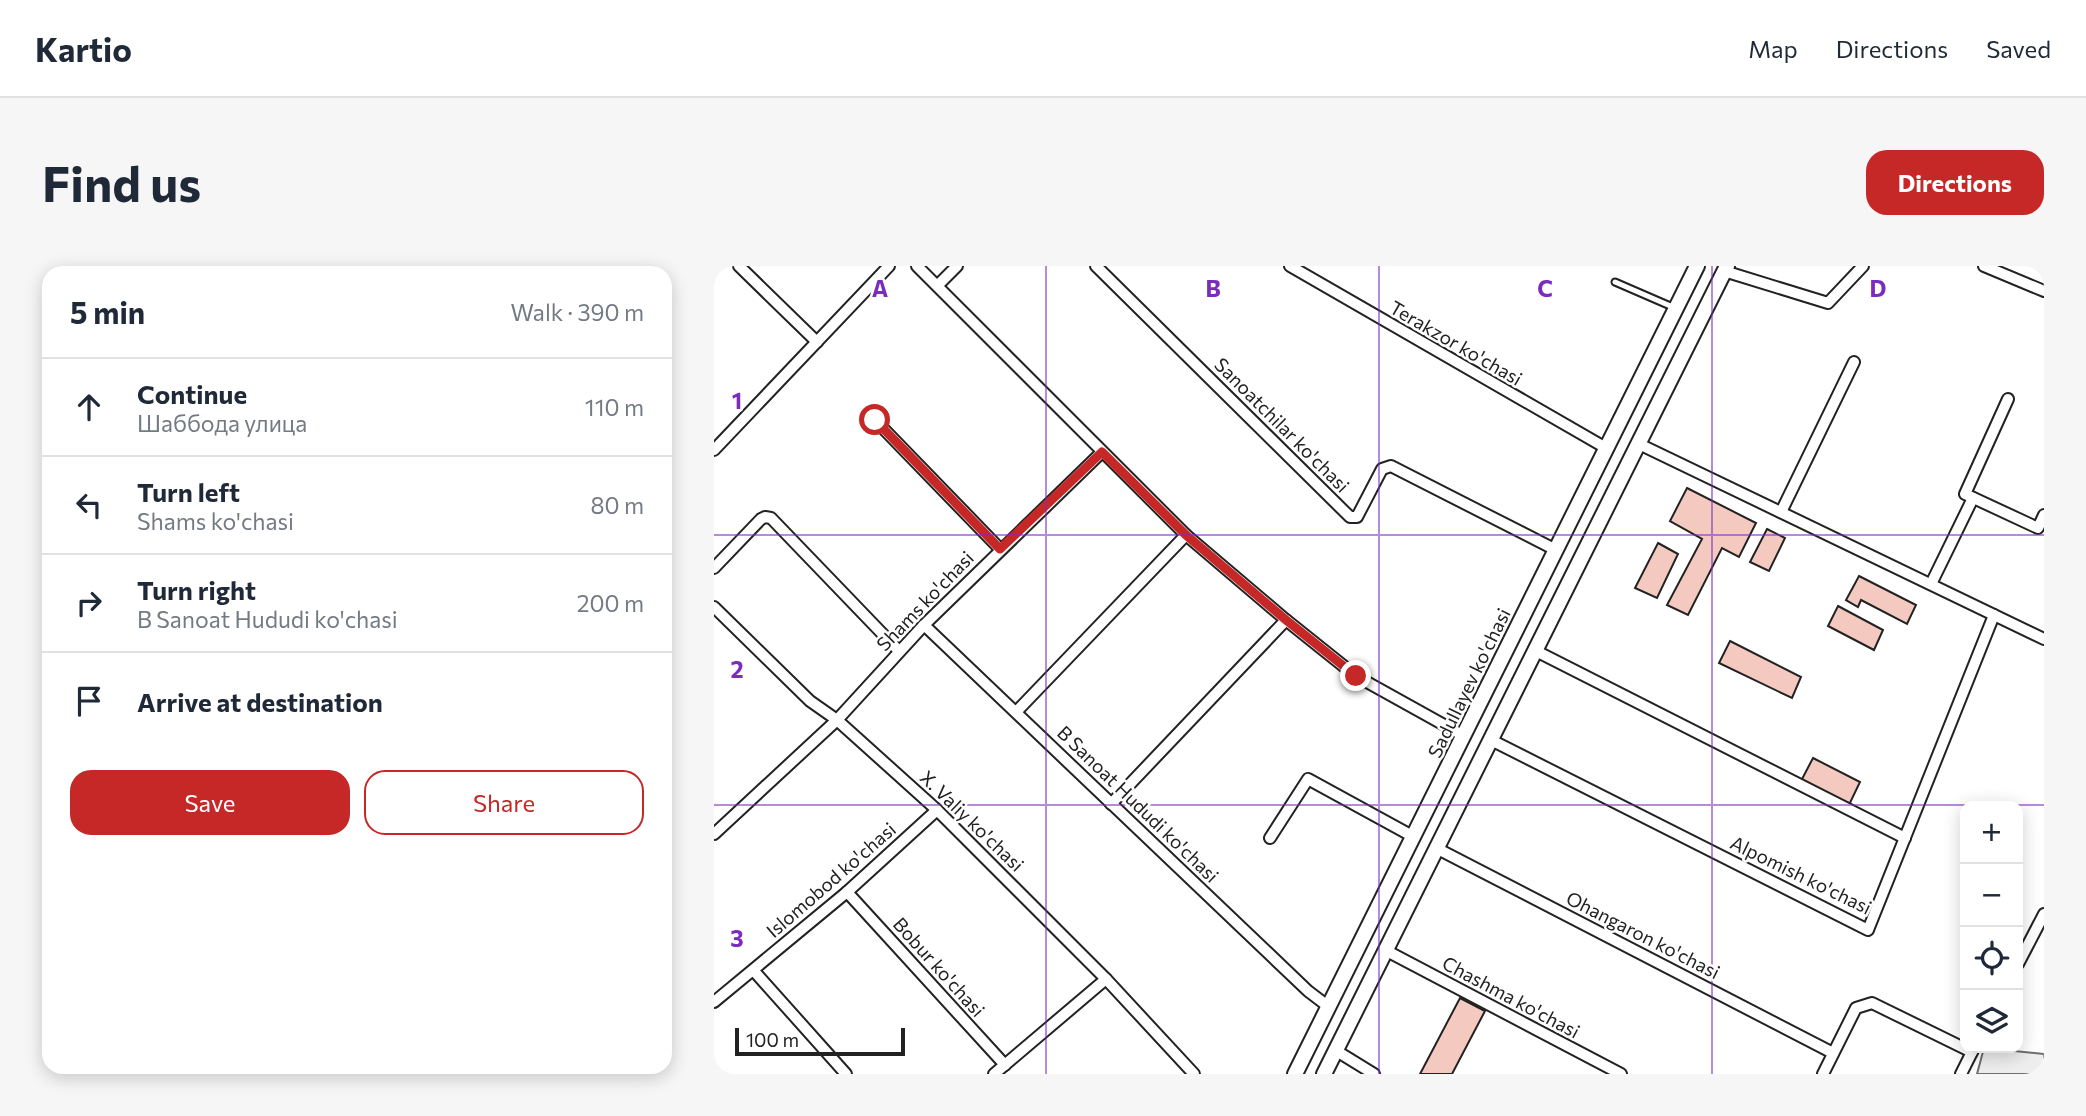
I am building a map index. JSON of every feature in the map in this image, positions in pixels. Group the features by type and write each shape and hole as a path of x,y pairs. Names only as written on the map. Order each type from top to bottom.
{"main road":[{"name":"Sadullayev ko'chasi","path":"1296,1074 1697,266"},
{"path":"1324,1074 1726,269"},
{"path":"1679,302 1706,308"}],"street":[{"path":"739,266 817,342"},
{"path":"714,450 889,266"},
{"path":"917,266 1186,535 1356,676 1464,736"},
{"path":"938,285 957,266"},
{"name":"Sanoatchilar ko'chasi","path":"1096,266 1350,517 1357,517 1382,469 1391,466 1556,550"},
{"name":"Terakzor ko'chasi","path":"1290,266 1606,448"},
{"path":"1726,269 1828,303 1863,266"},
{"path":"1984,266 2044,291"},
{"path":"1780,512 1854,362"},
{"path":"2008,399 1965,494 2038,527 2044,515"},
{"path":"875,420 1000,549"},
{"path":"1639,444 2044,639"},
{"name":"Shams ko'chasi","path":"714,834 837,720 924,625 1102,452"},
{"path":"1931,584 1973,498"},
{"path":"714,568 761,519 771,518 899,651"},
{"path":"1017,711 1186,535"},
{"name":"X. Valiy ko'chasi","path":"714,607 810,701 837,720 937,810 1106,979 1189,1073"},
{"name":"Alpomish ko'chasi","path":"1491,740 1868,930 1994,615"},
{"path":"1111,804 1286,620"},
{"name":"B Sanoat Hududi ko'chasi","path":"924,625 1308,991 1329,1007"},
{"path":"1536,651 1905,838"},
{"path":"1270,838 1308,779 1414,837"},
{"name":"Islomobod ko'chasi","path":"714,1002 847,892 937,810"},
{"name":"Ohangaron ko'chasi","path":"1436,848 1833,1053"},
{"name":"Bobur ko'chasi","path":"847,892 1005,1065"},
{"path":"2023,954 2044,914"},
{"name":"Chashma ko'chasi","path":"1384,950 1620,1074"},
{"path":"754,971 846,1074"},
{"path":"994,1074 1106,979"},
{"path":"1823,1074 1857,1008 1872,1003 1960,1044"},
{"path":"1335,1050 1374,1074"},
{"path":"1961,1074 1972,1053"}],"lane":[{"path":"1615,282 1679,302"}],"shaded area":[{"path":"1983,1053 2044,1054 2044,1074 1977,1074"}],"building":[{"path":"1687,488 1756,523 1739,557 1722,548 1688,615 1667,605 1702,539 1670,521"},
{"path":"1767,529 1785,538 1769,571 1750,562"},
{"path":"1658,543 1678,554 1657,598 1635,588"},
{"path":"1859,576 1916,605 1907,624 1861,600 1858,607 1846,600"},
{"path":"1838,606 1883,630 1874,650 1828,626"},
{"path":"1730,641 1801,677 1792,698 1719,663"},
{"path":"1813,758 1860,782 1849,805 1801,781"},
{"path":"1460,998 1485,1011 1452,1074 1420,1074"}],"route":[{"path":"875,420 1000,549 1102,452 1186,535 1356,676"}]}
